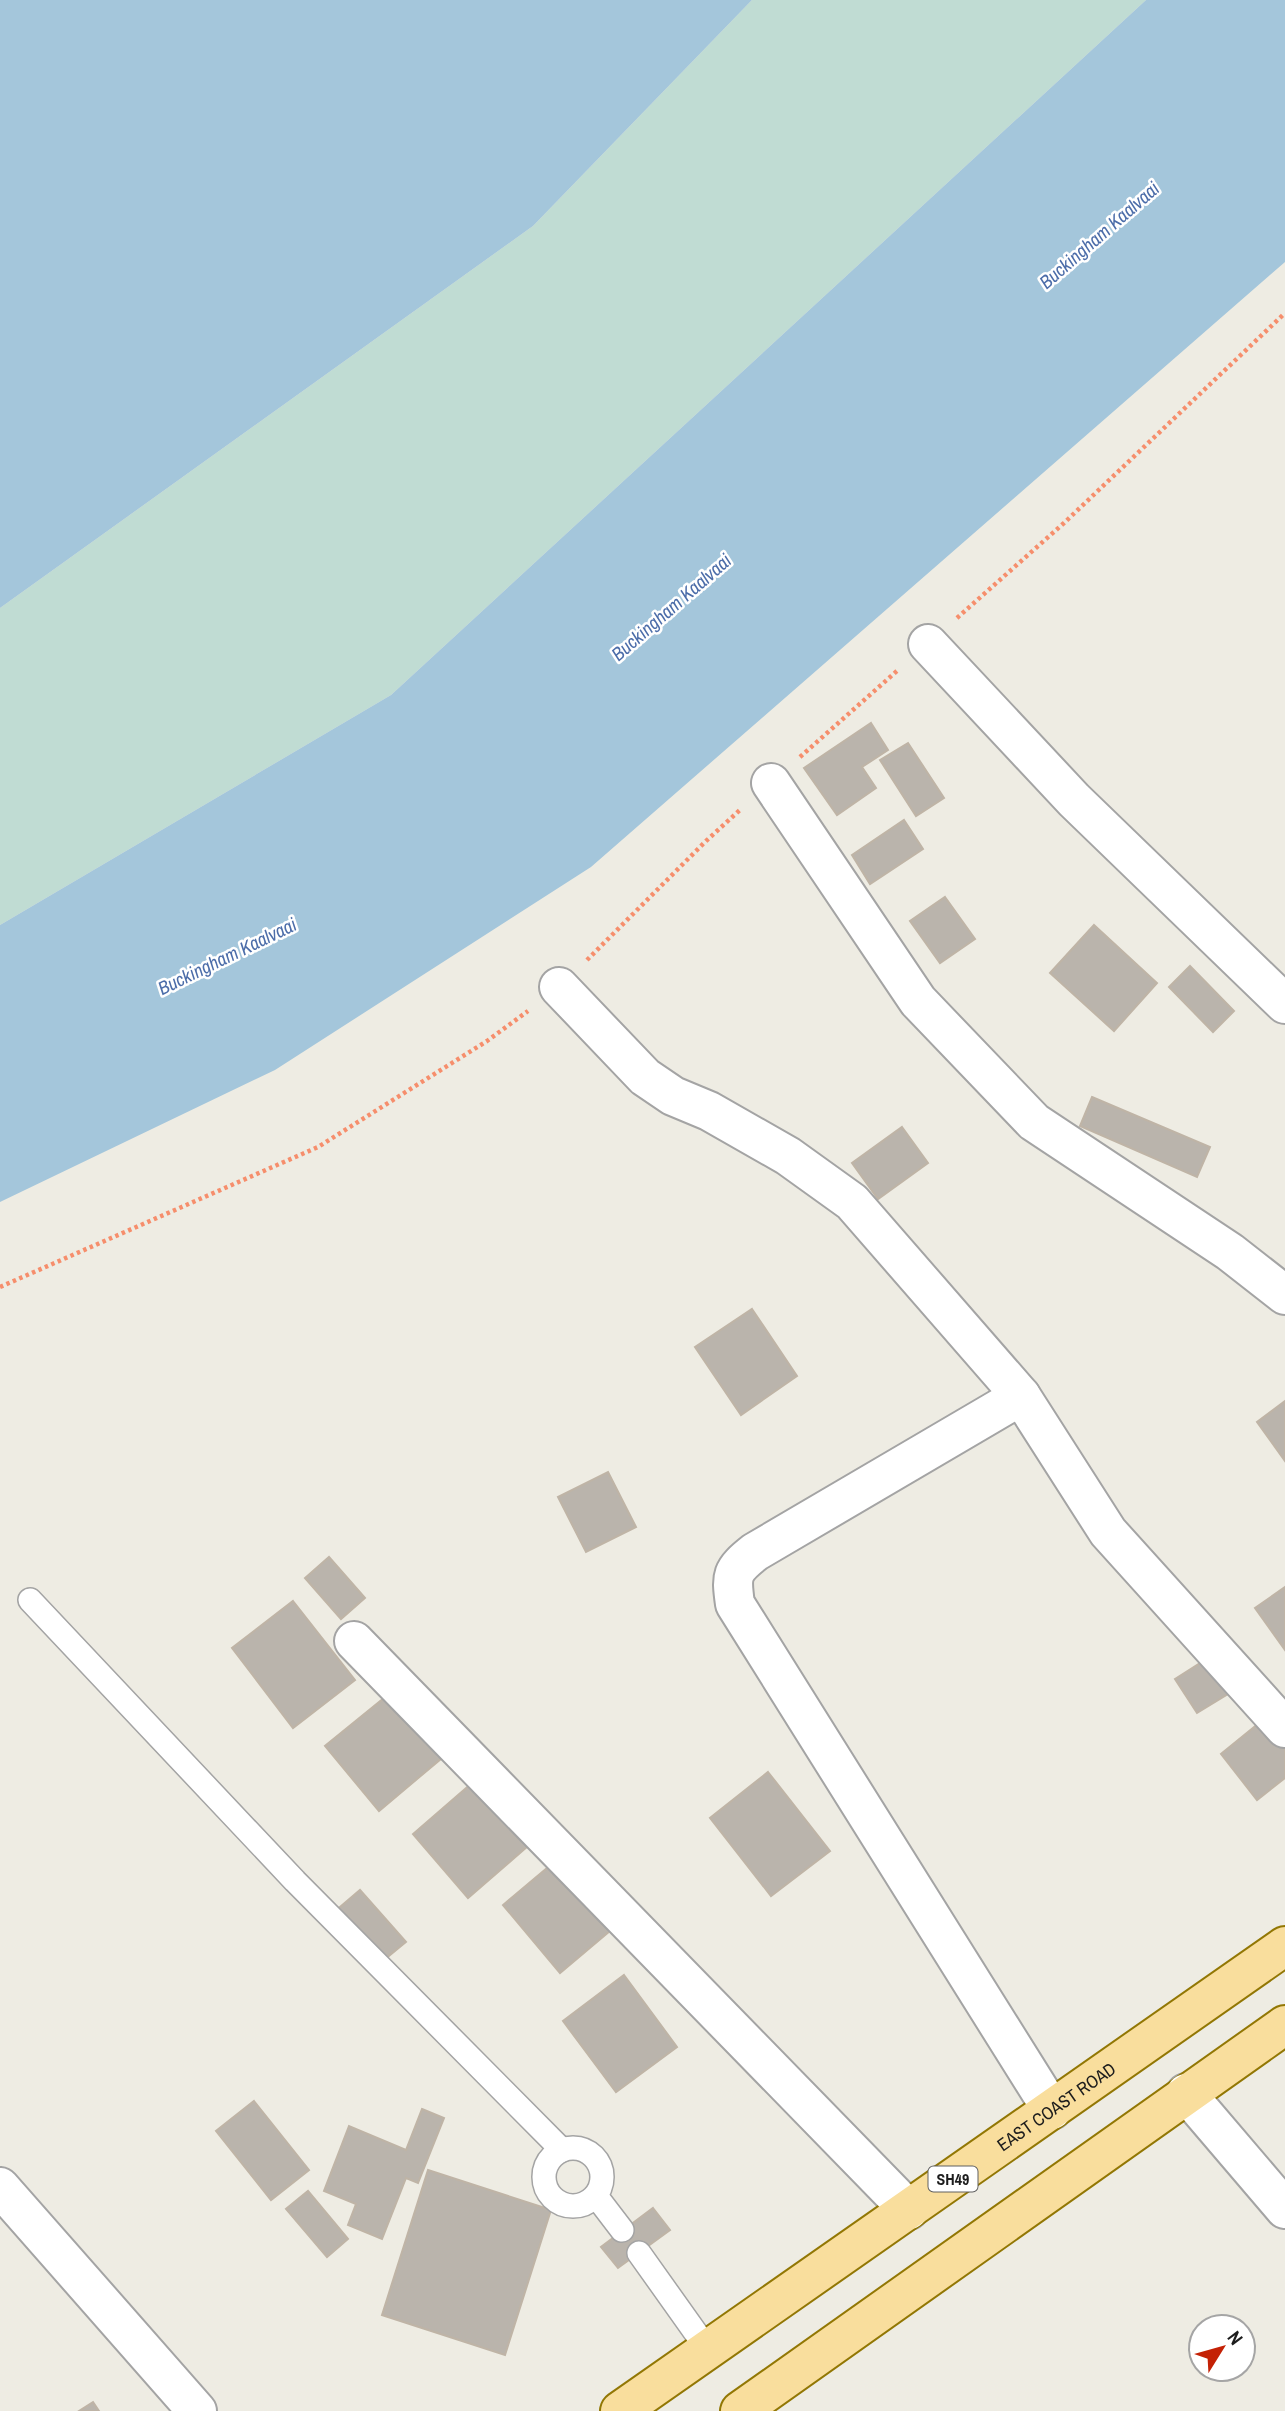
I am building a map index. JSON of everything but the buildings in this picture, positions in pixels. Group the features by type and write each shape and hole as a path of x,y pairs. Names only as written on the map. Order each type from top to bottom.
{"main road":[{"name":"EAST COAST ROAD","path":"620,2411 1285,1946"},
{"path":"740,2411 1285,2025"}],"street":[{"path":"928,644 1074,800 1285,1004"},
{"path":"771,783 918,1001 1034,1122 1230,1252 1285,1295"},
{"path":"559,987 645,1077 673,1096 709,1111 788,1156 852,1202 1021,1396 1108,1532 1285,1728"},
{"path":"1021,1396 755,1552 741,1563 732,1578 735,1604 1052,2110"},
{"path":"354,1641 909,2210"},
{"path":"1186,2093 1285,2209"},
{"path":"0,2187 197,2411"}],"lane":[{"path":"30,1600 295,1881 562,2150"},
{"path":"574,2147 587,2151 597,2159 603,2171 602,2184 596,2196 585,2204 573,2207 560,2203 550,2195 545,2182 545,2169 551,2158 562,2150 574,2147"},
{"path":"596,2196 622,2230"},
{"path":"639,2253 708,2350"}],"path":[{"path":"0,1287 318,1147 488,1041 559,987 706,841 1064,523 1285,313"}],"shaded area":[{"path":"752,0 1146,0 391,695 0,925 0,608 533,226"}],"water":[{"path":"0,0 752,0 533,226 0,608"},
{"name":"Buckingham Kaalvaai","path":"1146,0 1285,0 1285,262 591,867 275,1070 0,1202 0,925 391,695"}]}
